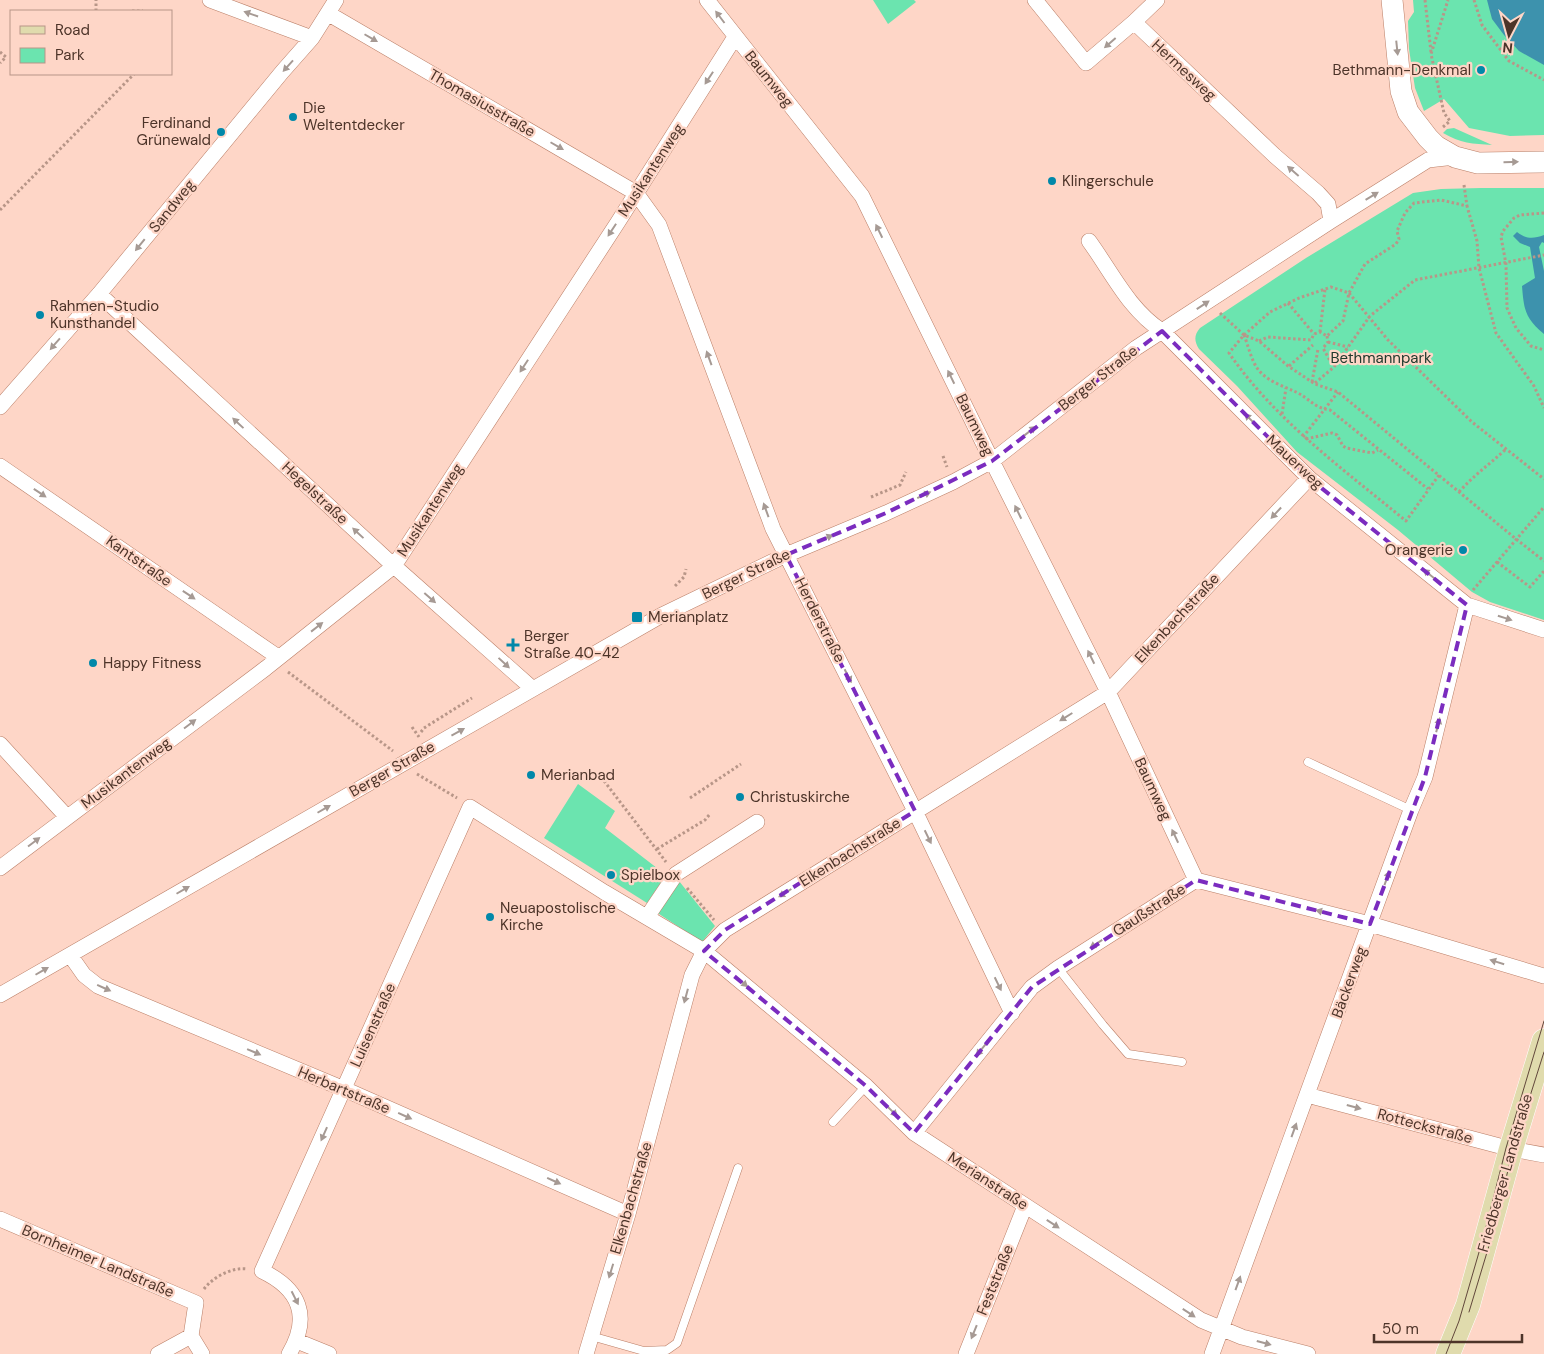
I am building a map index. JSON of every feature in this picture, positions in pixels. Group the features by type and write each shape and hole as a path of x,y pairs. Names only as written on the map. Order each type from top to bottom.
{"main road":[{"path":"1392,0 1401,91 1408,112 1432,142 1454,157 1478,163 1544,162"},
{"name":"Friedberger Landstraße","path":"1448,1354 1468,1305 1511,1149 1544,1041"},
{"name":"Friedberger Landstraße","path":"1466,1354 1468,1305"}],"street":[{"path":"210,0 312,38"},
{"name":"Sandweg","path":"0,407 99,294 312,38 336,0"},
{"name":"Baumweg","path":"707,0 862,196 1108,692 1196,880"},
{"path":"1035,0 1086,63 1157,0"},
{"name":"Thomasiusstraße","path":"328,14 636,193"},
{"name":"Hermesweg","path":"1134,22 1275,156 1318,193 1328,204 1330,221"},
{"name":"Musikantenweg","path":"0,868 278,657 394,566 735,37"},
{"name":"Berger Straße","path":"0,996 662,614 786,554 953,482 992,461 1136,348 1330,221 1428,160 1454,157"},
{"name":"Herderstraße","path":"636,193 659,225 773,529 915,811 1012,1012"},
{"name":"Mauerweg","path":"1088,241 1138,311 1149,323 1162,331 1309,478 1469,600 1544,630"},
{"name":"Hegelstraße","path":"99,294 394,566 533,689"},
{"name":"Kantstraße","path":"0,466 278,657"},
{"name":"Elkenbachstraße","path":"586,1354 628,1214 692,975 704,951 723,932 1108,692 1309,478"},
{"name":"Bäckerweg","path":"1212,1354 1411,810 1425,777 1469,600"},
{"path":"0,744 67,817"},
{"path":"470,807 596,887 704,951"},
{"name":"Luisenstraße","path":"262,1271 470,807"},
{"path":"647,917 676,874 757,822"},
{"name":"Gaußstraße","path":"914,1133 1032,987 1058,968 1196,880 1370,924 1544,976"},
{"name":"Merianstraße","path":"704,951 866,1086 914,1133 1201,1320 1242,1337 1308,1354"},
{"name":"Herbartstraße","path":"70,955 84,975 98,986 344,1089 628,1214"},
{"name":"Rotteckstraße","path":"1306,1095 1511,1149 1544,1155"},
{"name":"Feststraße","path":"966,1354 1025,1206"},
{"name":"Bornheimer Landstraße","path":"0,1219 196,1303"},
{"path":"262,1271 278,1278 291,1290 299,1306 301,1324 297,1340 289,1354"},
{"path":"196,1303 191,1336 202,1354"},
{"path":"158,1354 191,1336"},
{"path":"297,1340 329,1354"}],"lane":[{"path":"1308,762 1411,810"},
{"path":"1058,968 1128,1054 1182,1062"},
{"path":"833,1122 866,1086"},
{"path":"591,1336 644,1351 667,1350 677,1343 738,1168"}],"path":[{"path":"1425,0 1431,54 1444,113 1450,121"},
{"path":"1431,54 1448,0"},
{"path":"1474,0 1482,25 1509,61 1544,80"},
{"path":"0,52 6,57 0,63"},
{"path":"0,210 133,75"},
{"path":"1464,185 1466,206 1477,241 1480,268 1496,333 1534,386 1544,408"},
{"path":"1327,336 1343,321 1349,293 1365,264 1396,244 1399,239 1397,231 1402,218 1414,203 1441,200 1466,206"},
{"path":"1544,213 1520,215 1514,218 1503,231 1501,237 1506,264 1506,308 1516,328 1531,346 1544,350"},
{"path":"1313,383 1334,367 1370,316 1415,280 1506,264 1544,255"},
{"path":"1439,475 1406,521 1304,438 1244,375 1229,352 1244,335 1270,312 1288,303 1331,287 1349,293 1388,340 1472,422 1544,479"},
{"path":"1320,332 1325,289"},
{"path":"1288,303 1314,334"},
{"path":"1218,311 1244,335 1259,340 1289,366 1313,383 1338,392 1544,561"},
{"path":"1320,332 1327,336 1328,342 1323,348 1314,348 1311,340 1314,334 1320,332"},
{"path":"1244,335 1257,368 1268,378 1297,392 1319,408 1330,410 1428,489"},
{"path":"1259,340 1268,337 1311,340"},
{"path":"1328,342 1348,347"},
{"path":"1289,366 1313,345"},
{"path":"1323,348 1334,367"},
{"path":"1313,383 1318,349"},
{"path":"1282,415 1286,388"},
{"path":"1304,438 1338,392"},
{"path":"1304,438 1332,433 1337,435 1346,448 1372,453 1378,450"},
{"path":"1459,492 1473,476 1506,449"},
{"path":"871,497 900,485 906,472"},
{"path":"1469,600 1497,562 1544,507"},
{"path":"1497,562 1530,587 1544,571"},
{"path":"675,586 684,577 686,569"},
{"path":"278,657 284,668 300,682 400,757 400,764 470,807"},
{"path":"424,728 472,698"},
{"path":"690,798 741,764"},
{"path":"601,777 723,932"},
{"path":"657,849 705,820 710,814"},
{"path":"196,1303 206,1286 222,1274 242,1268 262,1271"}],"highlighted area":[{"path":"1162,331 1309,478 1467,605 1425,777 1370,924 1196,880 1032,987 914,1133 866,1086 704,951 725,930 915,811 786,555 886,513 992,461"}],"green space":[{"path":"873,0 914,0 916,2 888,24"},
{"path":"1413,0 1544,0 1544,135 1510,136 1469,128 1444,99 1424,111 1415,88 1409,49 1408,21 1414,12"},
{"path":"1454,128 1492,145 1467,142 1443,133 1447,129"},
{"name":"Bethmannpark","path":"1544,188 1544,620 1490,602 1472,592 1398,530 1297,452 1237,386 1199,349 1196,343 1196,336 1200,328 1306,258 1413,193 1441,189"},
{"path":"578,784 615,811 605,828 666,875 647,903 544,838"},
{"path":"679,881 715,926 702,942 656,912"}],"water":[{"path":"1487,0 1544,0 1544,65 1519,51 1504,35 1492,19"},
{"path":"1517,232 1530,238 1544,235 1544,243 1542,242 1539,247 1544,271 1544,334 1529,318 1525,308 1522,286 1535,278 1530,247 1520,243 1513,236"}],"tram line":[{"path":"1446,1354 1459,1321 1484,1235 1506,1148 1544,1021"},
{"path":"1469,1312 1491,1239 1513,1150 1544,1052"}],"place":[{"name":"Bethmann-Denkmal","path":"1481,70"},
{"name":"Die Weltentdecker","path":"293,117"},
{"name":"Ferdinand Grünewald","path":"221,132"},
{"name":"Klingerschule","path":"1052,181"},
{"name":"Rahmen-Studio Kunsthandel","path":"40,315"},
{"name":"Orangerie","path":"1463,550"},
{"name":"Merianplatz","path":"637,617"},
{"name":"Berger Straße 40-42","path":"513,645"},
{"name":"Happy Fitness","path":"93,663"},
{"name":"Merianbad","path":"531,775"},
{"name":"Christuskirche","path":"740,797"},
{"name":"Spielbox","path":"611,875"},
{"name":"Neuapostolische Kirche","path":"490,917"}]}
